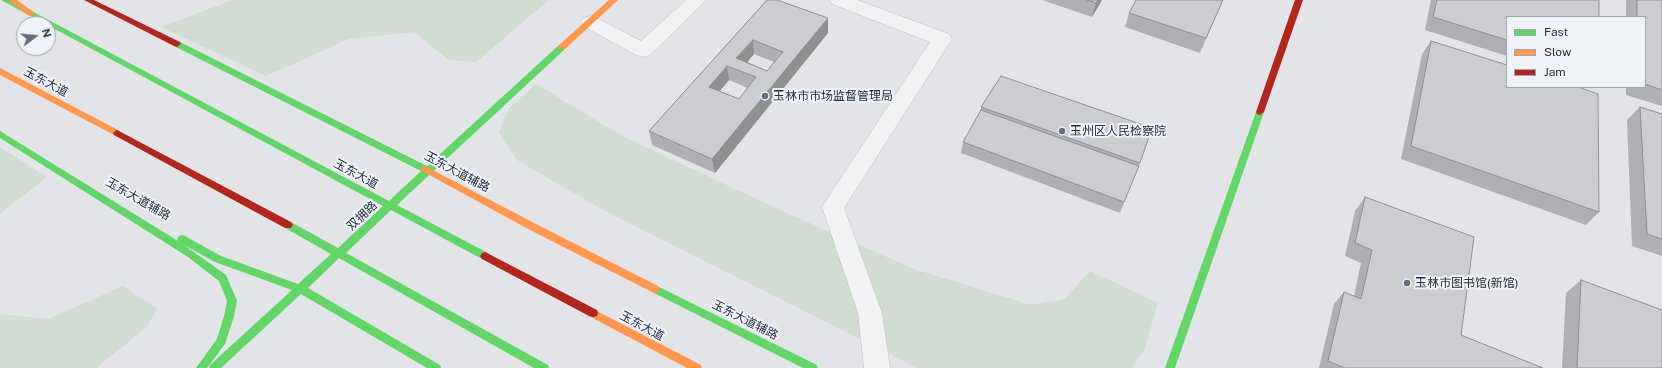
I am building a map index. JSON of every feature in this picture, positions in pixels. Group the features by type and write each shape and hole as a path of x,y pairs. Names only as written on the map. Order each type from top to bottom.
{"main road":[{"name":"玉东大道","path":"5,0 697,368"},
{"path":"12,0 31,13"},
{"name":"玉东大道辅路","path":"88,0 428,170 533,227 810,367"},
{"name":"双拥路","path":"214,368 614,0"},
{"path":"1170,368 1299,0"},
{"name":"玉东大道","path":"0,71 267,213 544,368"},
{"path":"0,133 191,254 223,278 232,301 229,316 221,341 201,368"},
{"name":"玉东大道辅路","path":"0,133 218,259 301,289 436,368"}],"street":[{"path":"590,22 643,50 697,0"},
{"path":"839,0 942,39 833,207 870,313 877,368"}],"shaded area":[{"path":"233,0 549,0 476,62 449,60 414,32 349,39 266,76 161,27"},
{"path":"536,84 624,137 780,210 914,269 1031,305 1065,299 1090,271 1158,303 1144,351 1132,368 917,368 603,210 517,160 499,132 509,108"},
{"path":"0,147 47,177 0,214"},
{"path":"123,286 157,309 147,327 96,368 0,368 0,314 48,319"}],"building":[{"name":"玉林市市场监督管理局","path":"767,0 777,0 828,18 712,159 649,131","holes":["753,40 783,52 767,71 736,58","727,66 756,77 739,99 709,87"]},
{"path":"1087,0 1098,0 1096,3"},
{"path":"1136,0 1223,0 1206,38 1129,13"},
{"path":"1437,0 1599,0 1599,16 1506,16 1506,40 1433,17"},
{"path":"1637,0 1662,0 1662,90 1646,84 1646,16 1637,16"},
{"path":"1431,41 1506,65 1506,88 1581,88 1598,94 1599,212 1411,146"},
{"path":"1001,76 1152,128 1140,163 981,107"},
{"path":"1640,107 1662,114 1662,239 1647,234"},
{"path":"981,110 1139,166 1124,202 963,142"},
{"name":"玉林市图书馆(新馆)","path":"1365,197 1474,237 1461,335 1543,368 1345,368 1328,361 1344,292 1361,299 1372,250 1355,243"},
{"path":"1581,280 1662,310 1662,368 1577,368"}],"traffic: fast":[{"path":"5,0 485,256"},
{"path":"177,44 425,169"},
{"path":"214,368 562,47"},
{"path":"1170,368 1260,112"},
{"path":"0,134 191,254 223,278 232,301 229,316 221,341 201,368"},
{"path":"288,225 544,368"},
{"path":"182,239 218,259 301,289 436,368"},
{"path":"655,289 813,368"}],"traffic: slow":[{"path":"12,0 31,13"},
{"path":"562,47 614,0"},
{"path":"0,71 117,133"},
{"path":"425,169 533,227 655,289"},
{"path":"593,313 697,368"}],"traffic: jam":[{"path":"88,0 177,44"},
{"path":"1260,112 1299,0"},
{"path":"117,133 288,225"},
{"path":"485,256 593,313"}],"place":[{"name":"玉林市市场监督管理局","path":"765,96"},
{"name":"玉州区人民检察院","path":"1062,131"},
{"name":"玉林市图书馆(新馆)","path":"1407,283"}]}
